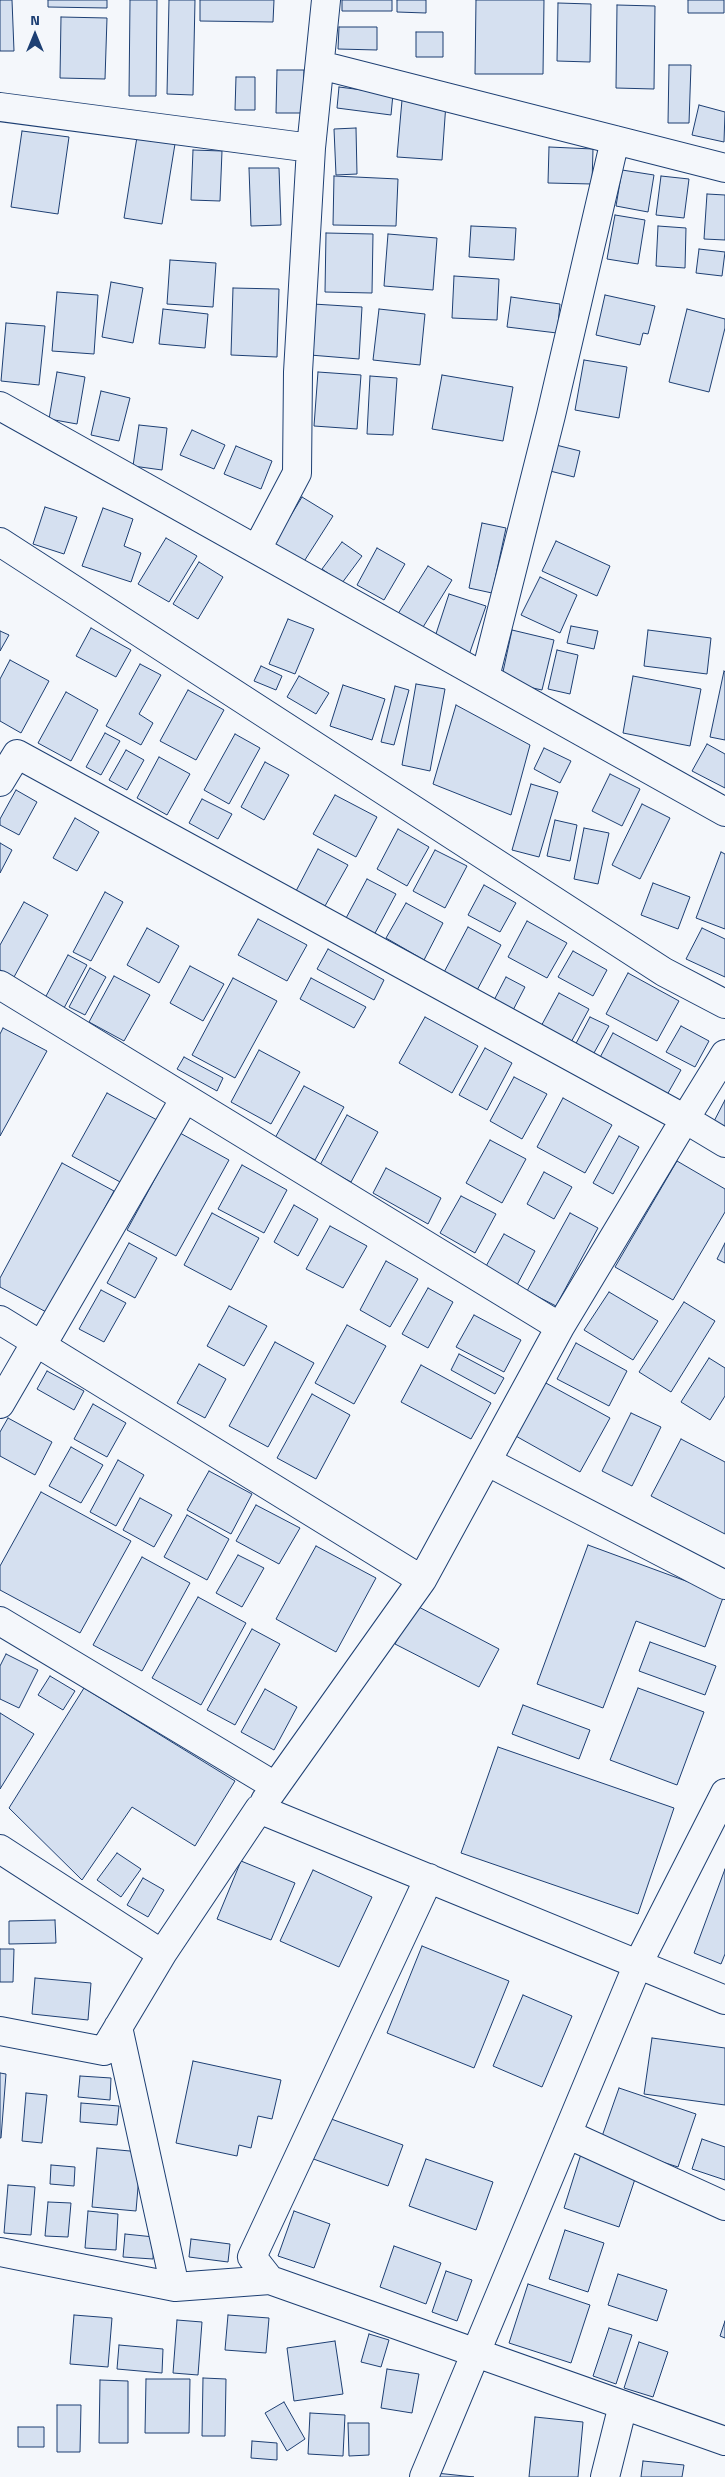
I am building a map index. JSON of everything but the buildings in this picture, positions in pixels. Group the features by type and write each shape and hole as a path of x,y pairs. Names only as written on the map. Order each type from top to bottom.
{"street":[{"path":"257,549 297,473 298,372 311,148 326,0"},
{"path":"320,64 725,168"},
{"path":"0,107 311,148"},
{"path":"485,677 551,415 614,140"},
{"path":"0,406 725,812"},
{"path":"0,542 664,972 725,1004"},
{"path":"0,782 8,749 685,1118 725,1142"},
{"path":"0,984 560,1327"},
{"path":"0,2031 104,2052 162,1954 275,1786 422,1580 560,1327 725,1054"},
{"path":"0,1404 39,1343 185,1098"},
{"path":"0,1320 422,1580"},
{"path":"488,1462 725,1585"},
{"path":"0,1622 275,1786"},
{"path":"424,2477 638,1964 723,1802"},
{"path":"260,1809 725,2000"},
{"path":"0,1849 162,1954"},
{"path":"270,2280 252,2257 429,1878"},
{"path":"118,2027 174,2288"},
{"path":"567,2134 725,2206"},
{"path":"0,2252 174,2288 270,2280 725,2441"},
{"path":"605,2477 623,2406"}]}
